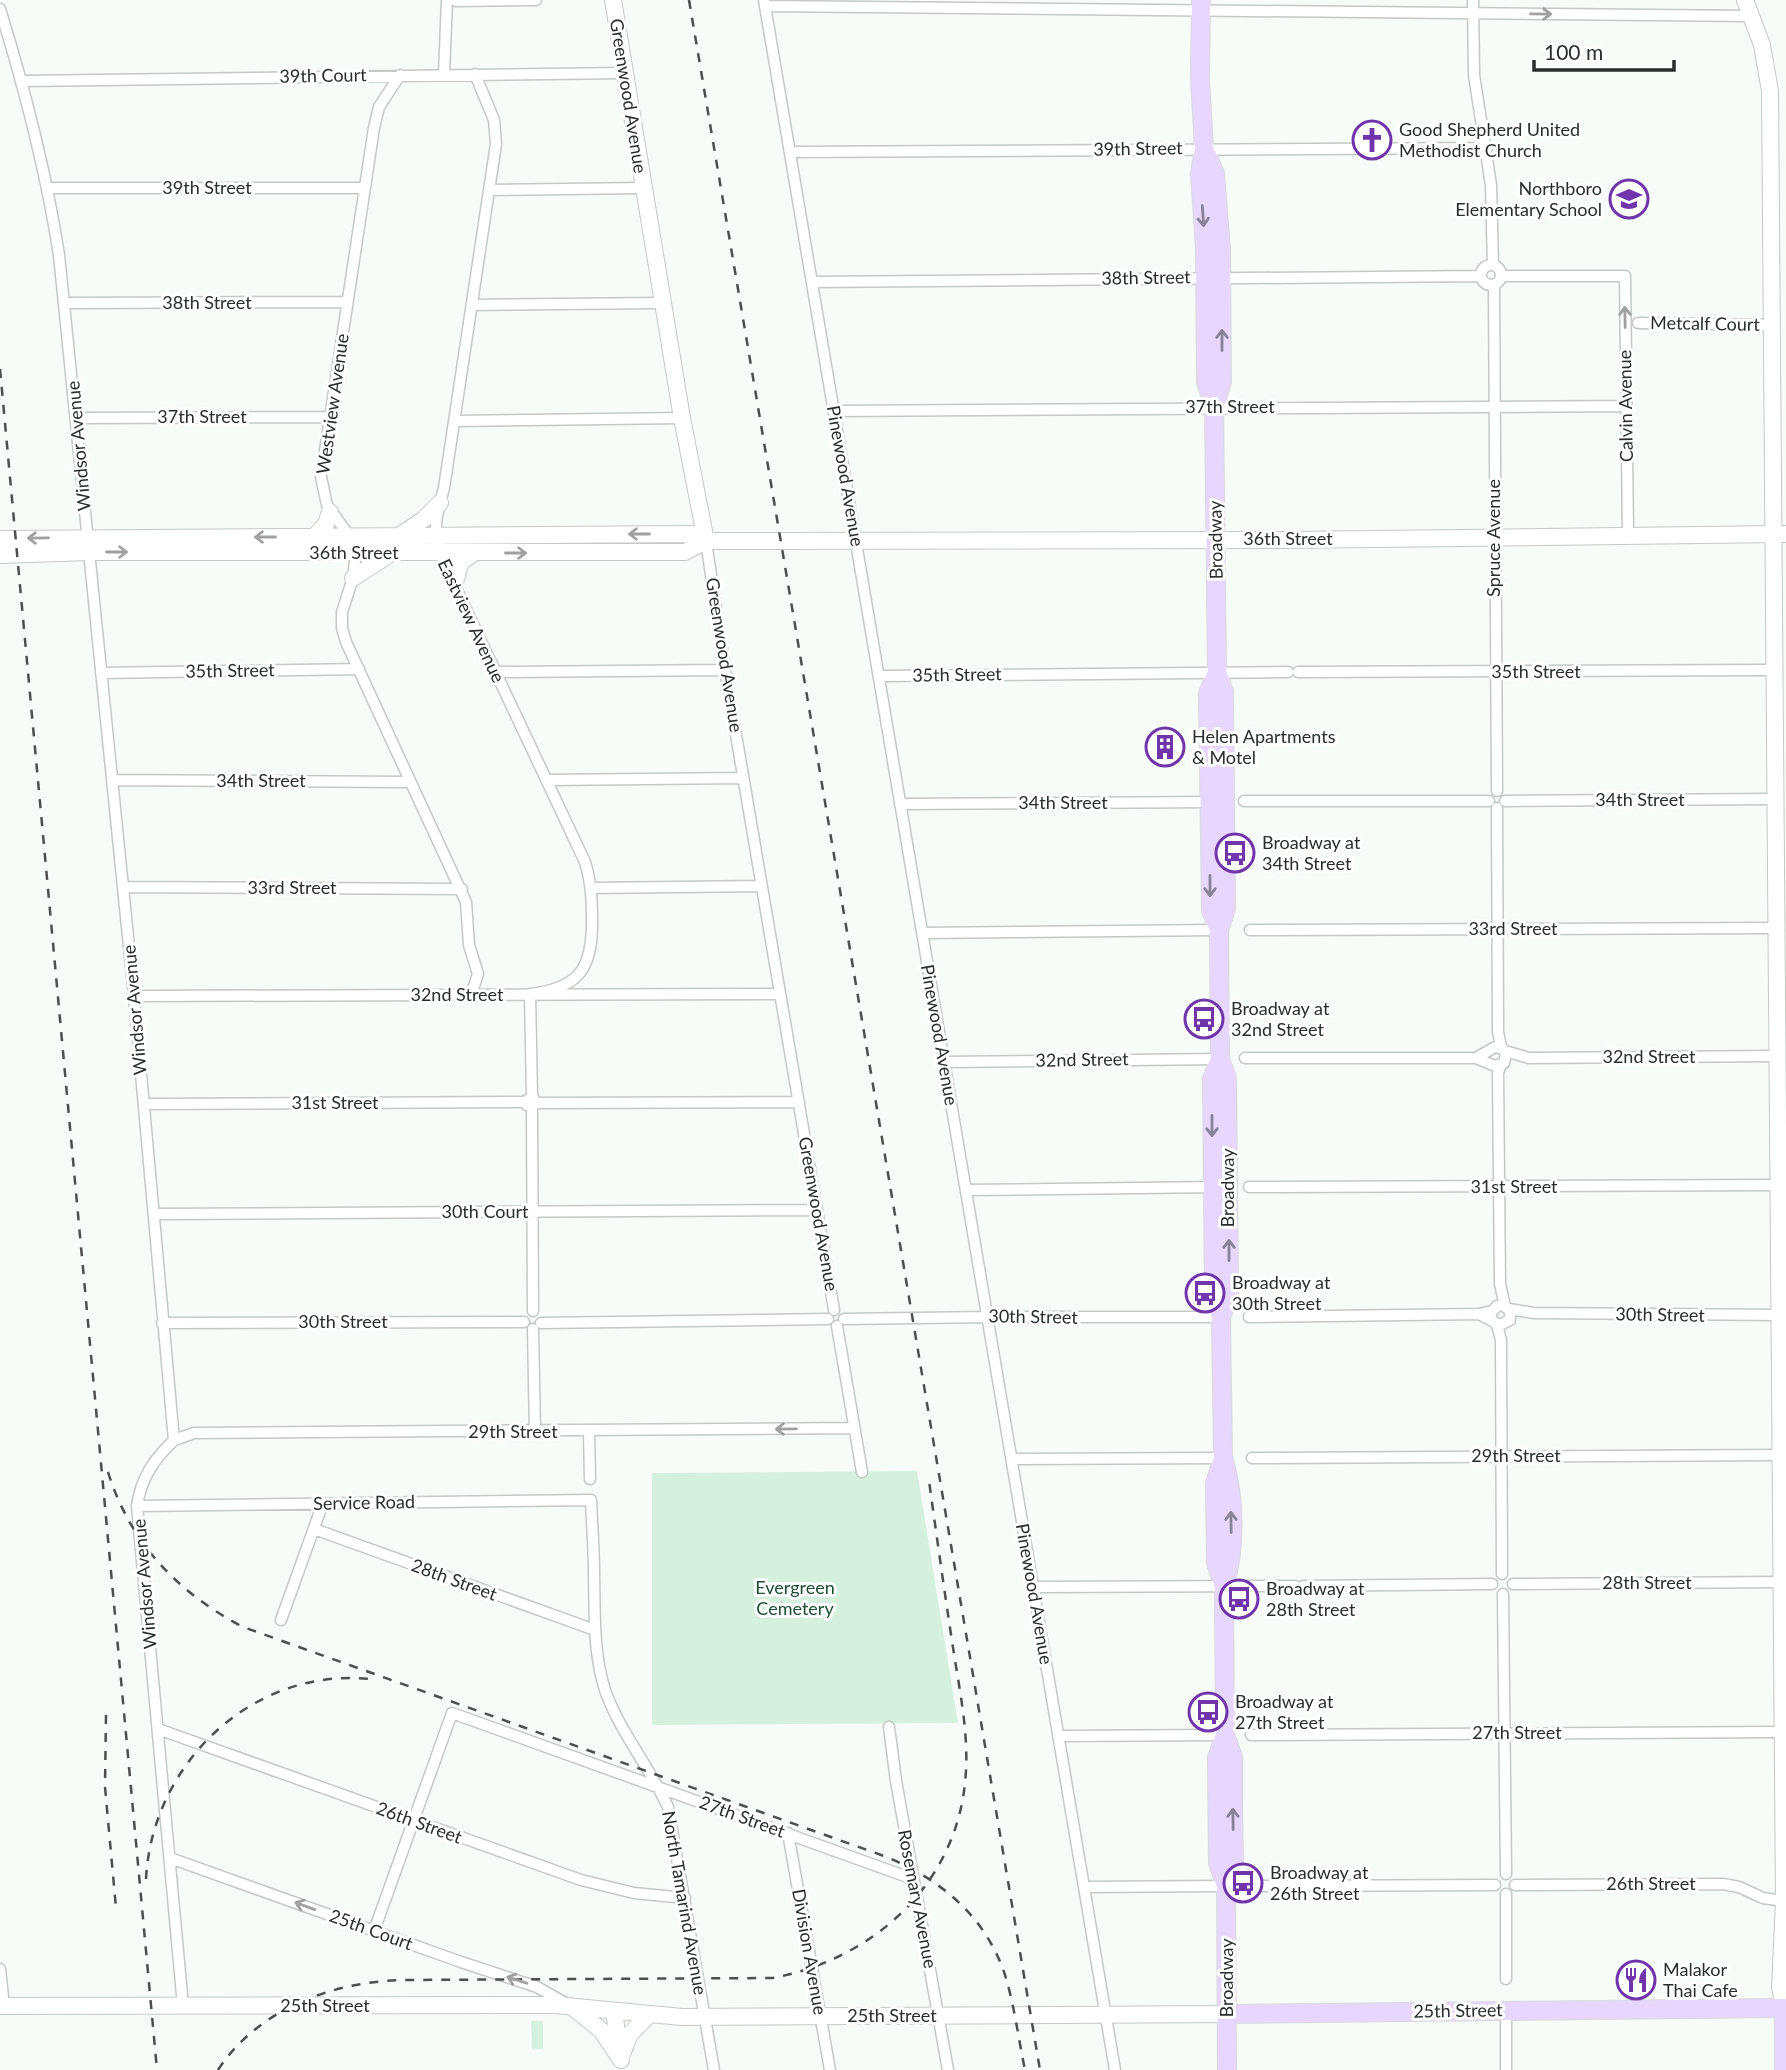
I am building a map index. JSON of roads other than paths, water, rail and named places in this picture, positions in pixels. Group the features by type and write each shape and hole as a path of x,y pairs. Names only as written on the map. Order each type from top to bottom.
{"main road":[{"name":"Broadway","path":"1201,5 1200,79 1204,148 1200,174 1213,278 1206,382 1214,407 1217,672 1224,692 1217,802 1226,909 1219,930 1220,1059 1227,1079 1221,1187 1229,1295 1221,1317 1223,1458 1215,1483 1216,1563 1224,1586 1225,1735 1233,1757 1234,1863 1226,1886 1227,2070"},
{"name":"25th Street","path":"1227,2014 1506,2011 1785,2002"},
{"path":"1784,2070 1785,2002"}],"street":[{"path":"444,74 452,1 536,0"},
{"name":"Greenwood Avenue","path":"612,0 862,1472"},
{"path":"1473,0 1474,75 1491,185 1493,265"},
{"path":"1745,0 1762,45 1770,91 1772,325 1780,534 1780,647 1774,670 1781,756 1775,799 1781,910 1776,928 1777,1056 1782,1134 1781,1455 1784,1548 1785,1929 1780,1946 1780,1987 1785,2002"},
{"path":"764,3 1201,5 1473,13 1751,16"},
{"name":"Pinewood Avenue","path":"764,3 1115,2070"},
{"name":"Windsor Avenue","path":"0,9 22,81 49,188 66,303 154,1213 174,1440 147,1471 137,1506 183,2006"},
{"name":"39th Court","path":"22,81 624,73"},
{"name":"Eastview Avenue","path":"475,74 496,127 496,144 435,536 440,554 585,862 591,888 592,938 584,966 565,987 530,995"},
{"name":"Westview Avenue","path":"400,75 379,107 364,188 321,477 324,499 330,512 350,537 356,554 353,578 342,612 342,628 410,782 462,889 468,908 470,945 478,974 471,995"},
{"name":"39th Street","path":"790,152 1486,148"},
{"name":"39th Street","path":"49,188 364,188"},
{"path":"489,190 643,188"},
{"path":"1493,265 1499,267 1497,280 1487,284 1481,276 1484,267 1493,265"},
{"name":"38th Street","path":"812,282 1481,276"},
{"name":"Calvin Avenue","path":"1497,280 1625,276 1628,535"},
{"name":"Spruce Avenue","path":"1497,280 1493,407 1495,672 1497,791 1504,794 1497,803"},
{"name":"38th Street","path":"66,303 347,302"},
{"path":"472,305 663,303"},
{"name":"Metcalf Court","path":"1637,323 1772,325"},
{"name":"37th Street","path":"834,411 1626,406"},
{"name":"37th Street","path":"76,418 329,416"},
{"path":"454,421 682,418"},
{"path":"398,536 424,519 440,503"},
{"path":"314,537 326,524 330,512"},
{"name":"36th Street","path":"0,555 88,545 398,536 692,534 706,541 856,541 1780,534"},
{"name":"36th Street","path":"0,539 88,545 356,554 685,552 706,541"},
{"path":"353,578 390,554"},
{"path":"455,582 461,562 474,554"},
{"name":"35th Street","path":"101,674 359,669"},
{"path":"495,673 725,670"},
{"name":"35th Street","path":"878,676 1774,670"},
{"path":"546,780 743,778"},
{"name":"34th Street","path":"112,780 410,782"},
{"name":"34th Street","path":"1244,802 1497,803 1775,799"},
{"name":"34th Street","path":"900,804 1217,802"},
{"path":"1497,803 1502,1574"},
{"path":"591,888 762,886"},
{"name":"33rd Street","path":"123,887 462,889"},
{"name":"33rd Street","path":"1250,930 1776,928"},
{"path":"922,933 1219,930"},
{"name":"32nd Street","path":"134,996 780,994"},
{"path":"530,995 533,1311 540,1315 533,1325 534,1432"},
{"name":"32nd Street","path":"1245,1058 1777,1056"},
{"name":"32nd Street","path":"944,1062 1220,1059"},
{"name":"31st Street","path":"144,1104 799,1102"},
{"path":"966,1190 1221,1187"},
{"name":"31st Street","path":"1249,1187 1499,1187 1781,1193"},
{"name":"30th Court","path":"154,1213 817,1210"},
{"name":"30th Street","path":"1249,1317 1534,1313 1783,1315"},
{"name":"30th Street","path":"162,1323 533,1325 836,1318 1221,1317"},
{"name":"29th Street","path":"174,1440 194,1433 854,1428"},
{"path":"589,1431 590,1479"},
{"name":"29th Street","path":"1252,1458 1781,1455"},
{"path":"1012,1459 1223,1458"},
{"name":"Service Road","path":"137,1506 591,1500"},
{"name":"North Tamarind Avenue","path":"591,1500 597,1656 616,1714 668,1807 713,2070"},
{"path":"281,1620 323,1503"},
{"name":"28th Street","path":"314,1529 595,1630"},
{"path":"1502,1574 1511,1578 1513,1584 1508,1592 1503,1594 1494,1590 1492,1584 1494,1578 1502,1574"},
{"name":"28th Street","path":"1513,1584 1782,1582"},
{"path":"1033,1587 1492,1584"},
{"path":"1503,1594 1506,1874"},
{"name":"27th Street","path":"414,1821 452,1713 913,1879"},
{"name":"Rosemary Avenue","path":"890,1727 896,1781 948,2070"},
{"name":"26th Street","path":"158,1729 607,1888 685,1898"},
{"name":"27th Street","path":"1251,1735 1504,1733 1784,1736"},
{"path":"1059,1736 1225,1735"},
{"path":"374,1931 414,1821"},
{"name":"Division Avenue","path":"788,1833 830,2070"},
{"name":"25th Court","path":"170,1858 537,1987 569,2005"},
{"path":"1506,1874 1515,1885 1513,1890 1506,1894"},
{"path":"1506,1874 1498,1877 1495,1885 1497,1890 1506,1894"},
{"name":"26th Street","path":"1515,1885 1723,1884 1739,1887 1763,1898 1784,1901"},
{"path":"1257,1886 1495,1885"},
{"path":"1084,1887 1226,1886"},
{"path":"1506,1894 1506,1979"},
{"path":"0,1969 2,2006"},
{"path":"569,2005 601,2029 621,2065"},
{"name":"25th Street","path":"2,2006 569,2005 649,2015 705,2017 1227,2014"},
{"path":"614,2011 621,2065"},
{"path":"1506,2011 1506,2070"},
{"path":"621,2065 630,2034 649,2015"}],"railway":[{"path":"689,0 1040,2070"},
{"path":"0,369 157,2070"},
{"path":"108,1472 129,1521 159,1563 198,1598 243,1627 884,1856 922,1875 970,1914 994,1949 1010,1994 1025,2070"},
{"path":"218,2070 254,2030 275,2015 324,1993 349,1986 402,1980 773,1978 811,1968 846,1953 907,1908 930,1879 948,1846 961,1810 966,1770 963,1712 929,1481"},
{"path":"146,1879 153,1837 167,1797 189,1762 216,1731 249,1706 286,1689 327,1679 370,1679"},
{"path":"106,1715 105,1787 116,1908"}],"place":[{"name":"Good Shepherd United Methodist Church","path":"1372,140"},
{"name":"Northboro Elementary School","path":"1629,199"},
{"name":"Helen Apartments & Motel","path":"1165,747"},
{"name":"Broadway at 34th Street","path":"1235,853"},
{"name":"Broadway at 32nd Street","path":"1204,1019"},
{"name":"Broadway at 30th Street","path":"1205,1293"},
{"name":"Broadway at 28th Street","path":"1239,1599"},
{"name":"Broadway at 27th Street","path":"1208,1712"},
{"name":"Broadway at 26th Street","path":"1243,1883"},
{"name":"Malakor Thai Cafe","path":"1636,1980"}],"park label":[{"name":"Evergreen Cemetery","path":"795,1598"}]}
